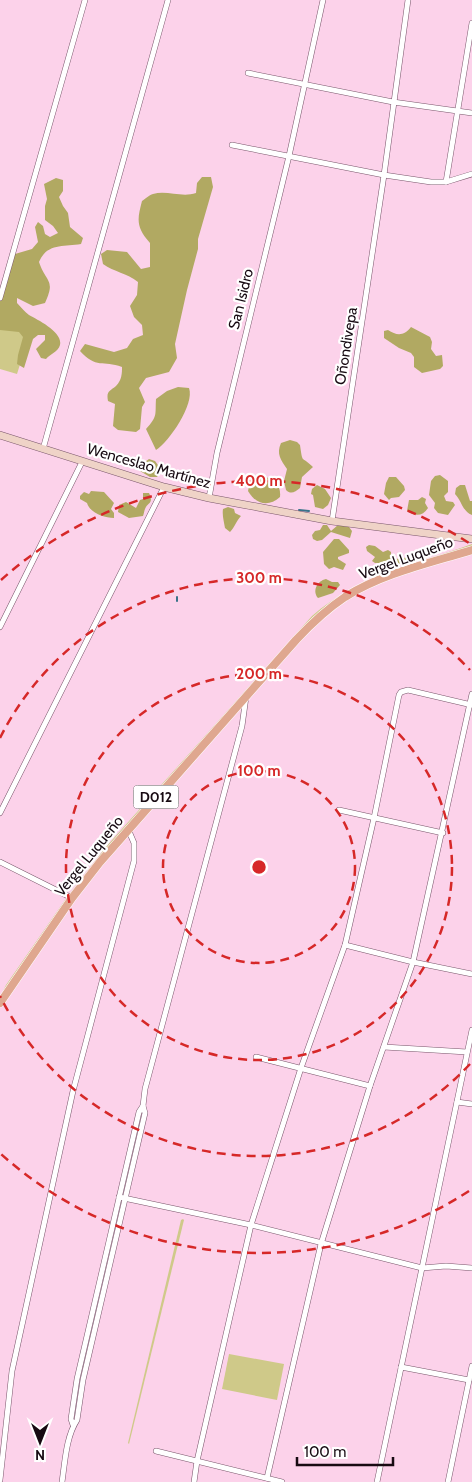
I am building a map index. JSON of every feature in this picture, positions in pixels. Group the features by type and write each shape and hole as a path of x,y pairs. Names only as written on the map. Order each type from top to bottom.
{"main road":[{"name":"Wenceslao Martínez","path":"0,435 164,487 209,498 332,521 472,539"},
{"name":"Vergel Luqueño","path":"0,1003 72,898 128,829 319,616 345,597 382,579 472,550"}],"street":[{"path":"0,298 85,0"},
{"path":"43,449 168,0"},
{"name":"San Isidro","path":"209,498 218,448 289,156 323,0"},
{"name":"Oñondivepa","path":"332,521 384,176 408,0"},
{"path":"446,182 472,23"},
{"path":"248,73 393,102 472,114"},
{"path":"232,145 384,176 446,182 472,174"},
{"path":"0,627 82,462"},
{"path":"0,813 164,487"},
{"path":"194,1482 197,1461 251,1225 301,1068 345,944 374,818 399,695 401,692 408,690 471,705"},
{"path":"265,1479 321,1244 370,1086 414,962 472,694"},
{"path":"62,1482 73,1425 77,1420 83,1380 122,1198 145,1113 143,1106 145,1089 242,726 246,696"},
{"path":"339,810 443,833"},
{"path":"0,1480 12,1371 73,1091 134,861 134,843 128,829"},
{"path":"0,862 72,898"},
{"path":"345,944 414,962 472,974"},
{"path":"377,1482 472,1030"},
{"path":"384,1047 467,1052"},
{"path":"256,1057 370,1086"},
{"path":"457,1102 472,1104"},
{"path":"122,1198 251,1225 422,1268 446,1266 472,1268"},
{"path":"448,1482 472,1366"},
{"path":"401,1367 469,1380"},
{"path":"156,1451 282,1482"}],"shaded area":[{"path":"202,177 211,177 213,187 198,239 198,249 175,344 177,358 169,372 146,378 139,388 145,402 142,407 140,429 136,432 118,430 113,426 115,404 108,401 108,395 119,381 122,367 95,362 80,351 85,344 114,352 127,348 133,339 143,335 142,325 134,317 130,306 137,295 138,282 103,264 101,254 107,250 127,252 141,269 150,267 150,243 142,232 139,223 142,201 150,195 158,193 185,195 196,193 197,183"},
{"path":"56,178 63,180 63,191 59,197 68,213 70,227 83,238 81,244 56,247 42,256 39,262 50,285 45,303 33,306 17,298 17,303 29,315 54,331 60,340 60,345 56,351 46,359 41,358 36,349 45,340 45,335 38,335 33,339 24,368 17,364 23,337 19,332 0,330 0,290 15,254 32,249 38,242 35,227 38,222 43,226 45,234 50,237 58,233 45,220 47,199 44,184"},
{"path":"0,324 30,332 17,374 0,369"},
{"path":"411,327 430,337 432,342 431,349 436,356 442,355 443,366 440,369 422,373 414,367 414,357 411,353 384,338 384,331 388,330 400,334 406,332"},
{"path":"178,387 189,388 190,395 185,413 174,431 156,450 146,429 156,412 156,399 167,391"},
{"path":"290,440 300,445 302,458 313,467 302,477 300,488 291,493 286,490 284,481 287,469 279,454 281,443"},
{"path":"149,459 155,461 159,467 160,471 157,477 150,477 140,471 141,465"},
{"path":"440,475 448,481 448,492 444,496 446,501 453,502 455,505 448,515 438,513 434,508 435,503 429,495 431,481 435,476"},
{"path":"266,477 277,484 280,490 280,497 271,502 263,503 251,496 248,491 250,482"},
{"path":"389,477 396,477 405,490 399,497 389,500 384,494"},
{"path":"317,485 325,489 331,498 328,505 323,509 315,507 313,495 311,494 312,489"},
{"path":"460,485 465,485 470,501 472,501 472,515 466,511 455,494 456,488"},
{"path":"91,491 104,492 114,503 111,509 114,513 114,518 98,514 80,499 84,492 89,494"},
{"path":"143,493 149,493 151,499 143,516 129,518 118,512 119,505 126,502 136,508 140,500 143,499"},
{"path":"422,497 426,499 425,503 428,508 424,513 419,515 407,511 409,500 418,500"},
{"path":"228,507 234,509 235,513 241,516 230,532 225,528 223,516 223,509"},
{"path":"323,525 327,525 331,531 338,525 349,527 352,531 350,538 331,532 322,540 317,541 313,539 312,535 315,531 320,530"},
{"path":"334,539 339,539 349,550 349,553 338,557 338,559 346,564 343,570 334,567 329,569 324,564 323,552"},
{"path":"472,544 472,546 337,598 313,617 106,849 66,901 0,997 6,985 65,900 105,848 312,616 330,602 349,591 388,572"},
{"path":"369,545 375,546 383,552 388,550 391,552 391,558 398,559 418,556 419,558 401,564 396,563 390,568 386,568 382,563 372,561 375,557 367,551 366,547"},
{"path":"326,579 338,582 340,585 333,593 318,598 315,592 316,587"},
{"path":"181,1220 184,1220 129,1444"},
{"path":"229,1354 284,1364 277,1400 222,1389"}],"waterway":[{"path":"299,510 309,511"}]}
